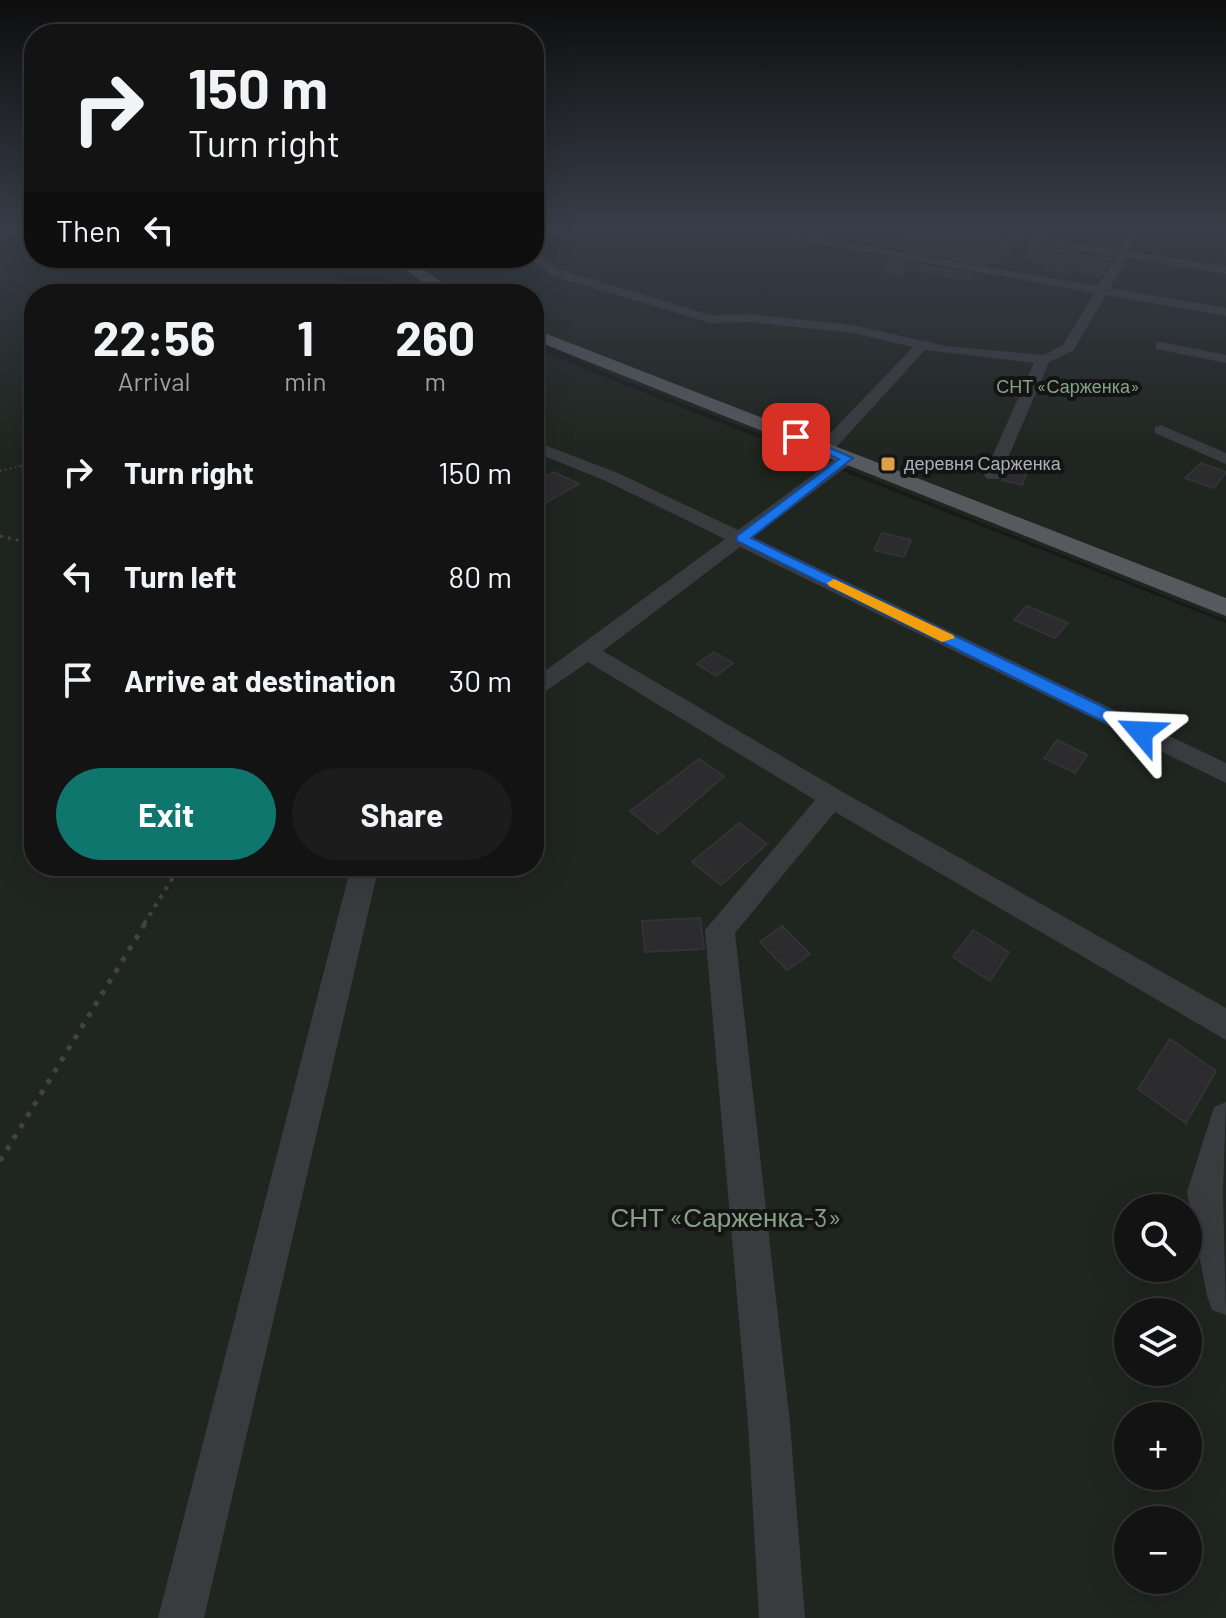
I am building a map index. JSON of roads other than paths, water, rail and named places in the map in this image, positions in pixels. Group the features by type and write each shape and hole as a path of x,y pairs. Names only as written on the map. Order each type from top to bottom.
{"main road":[{"path":"544,338 1226,608"}],"street":[{"path":"655,304 699,317 866,330 921,346 1043,359 1059,355 1068,348 1096,304"},
{"path":"1174,304 1226,312"},
{"path":"544,684 742,538 836,453 921,346"},
{"path":"1161,346 1226,359"},
{"path":"993,475 1012,441 1020,410 1043,359"},
{"path":"1161,430 1226,459"},
{"path":"544,450 612,477 742,538 1226,774"},
{"path":"588,652 832,798 1226,1025"},
{"path":"782,1618 769,1423 720,930 832,798"},
{"path":"181,1618 363,876"},
{"path":"1226,1119 1205,1192 1226,1296"}],"place":[{"name":"деревня Сарженка","path":"888,464"}],"park label":[{"name":"СНТ «Сарженка»","path":"1068,387"},
{"name":"СНТ «Сарженка-3»","path":"726,1218"}]}
